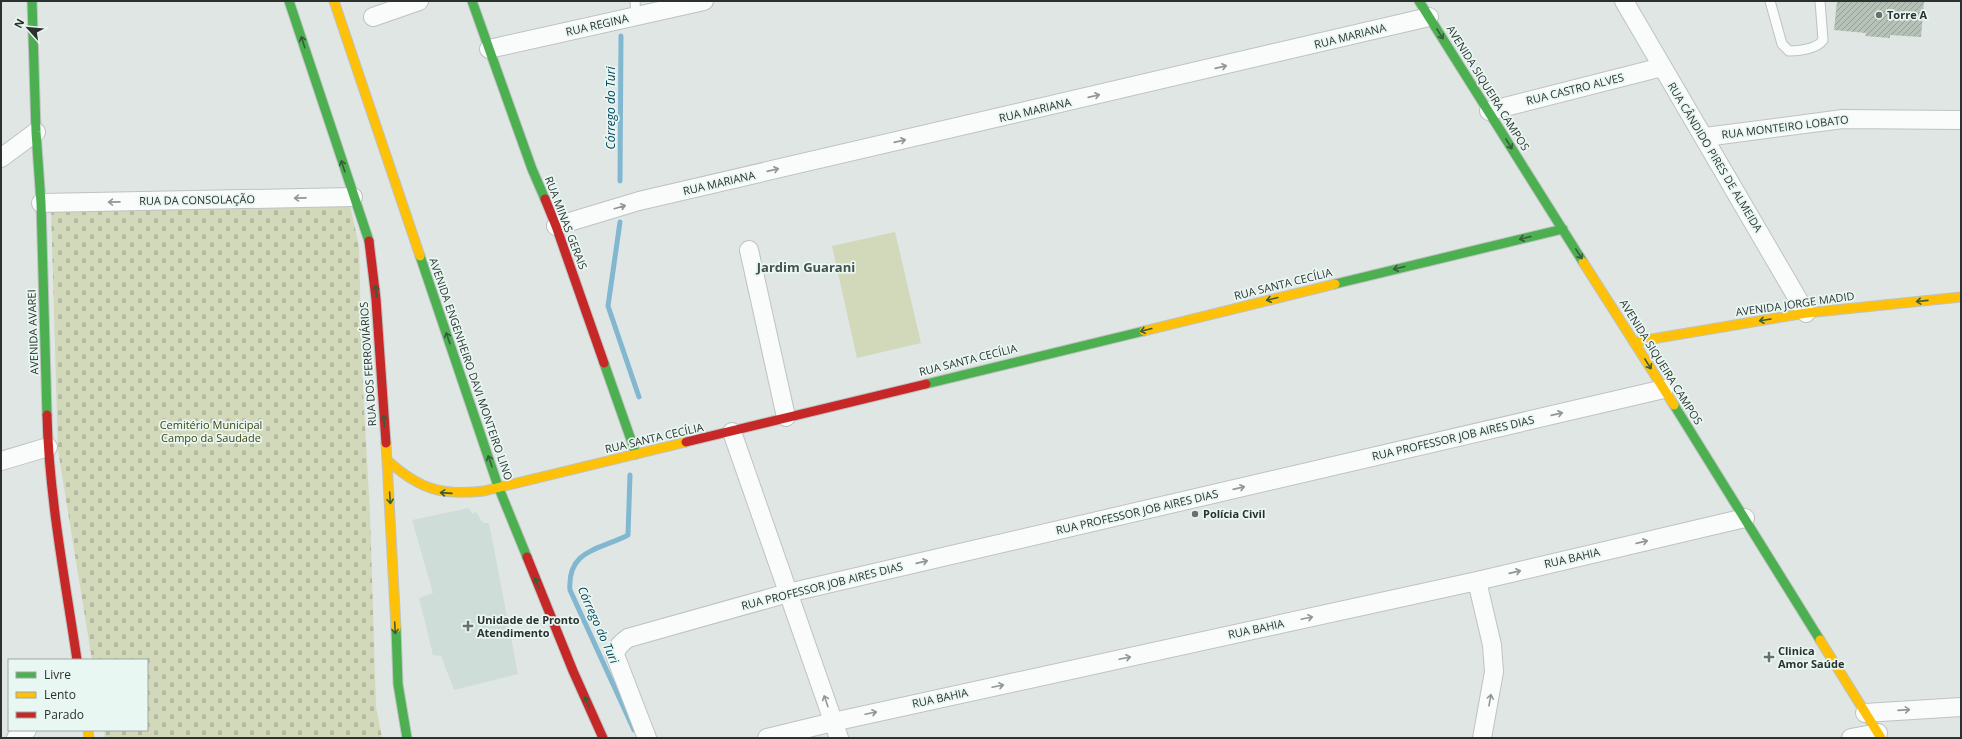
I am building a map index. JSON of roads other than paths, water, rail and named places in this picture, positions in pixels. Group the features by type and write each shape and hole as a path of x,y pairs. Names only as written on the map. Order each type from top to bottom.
{"street":[{"name":"AVENIDA AVAREI","path":"32,1 36,132 41,204 48,447 57,528 77,659"},
{"name":"RUA DOS FERROVIÁRIOS","path":"289,1 353,197 370,244 376,299 387,460 398,684 407,738"},
{"name":"AVENIDA ENGENHEIRO DAVI MONTEIRO LINO","path":"334,1 498,486 573,671 603,738"},
{"path":"373,17 418,1"},
{"name":"RUA MINAS GERAIS","path":"472,1 532,169 556,226 636,454"},
{"name":"RUA REGINA","path":"489,49 635,9 704,1"},
{"name":"AVENIDA SIQUEIRA CAMPOS","path":"1419,1 1664,389 1879,736"},
{"name":"RUA CÂNDIDO PIRES DE ALMEIDA","path":"1624,1 1806,313"},
{"name":"RUA MARIANA","path":"556,226 640,201 1429,17"},
{"name":"RUA CASTRO ALVES","path":"1489,111 1662,67"},
{"name":"RUA MONTEIRO LOBATO","path":"1705,138 1844,119 1961,120"},
{"path":"1,158 36,132"},
{"name":"RUA DA CONSOLAÇÃO","path":"41,204 353,197"},
{"name":"RUA SANTA CECÍLIA","path":"387,460 413,481 426,488 442,493 465,493 732,432 786,417 1563,229"},
{"path":"749,250 786,417"},
{"name":"AVENIDA JORGE MADID","path":"1634,342 1806,313 1961,297"},
{"name":"RUA PROFESSOR JOB AIRES DIAS","path":"647,738 616,662 615,655 617,649 622,642 628,638 788,593 1664,389"},
{"path":"732,432 836,730"},
{"path":"1,461 48,447"},
{"name":"RUA BAHIA","path":"767,738 836,730 1744,518"},
{"path":"1477,581 1492,645 1494,672 1482,738"},
{"path":"1865,713 1961,707"},
{"path":"16,738 26,731"},
{"path":"1851,738 1879,736"}],"lane":[{"path":"1770,1 1782,44 1789,51 1816,46 1823,40 1820,1"}],"waterway":[{"name":"Córrego do Turi","path":"620,181 621,36"},
{"name":"Córrego do Turi","path":"620,222 608,306 639,397"},
{"name":"Córrego do Turi","path":"630,475 628,535 597,548 587,553 580,559 574,566 570,576 570,590 634,730"}],"place":[{"name":"Torre A","path":"1879,15"},
{"name":"Polícia Civil","path":"1195,514"},
{"name":"Unidade de Pronto Atendimento","path":"468,626"},
{"name":"Clinica Amor Saúde","path":"1769,657"}],"district":[{"name":"Jardim Guarani","path":"806,267"}],"park label":[{"name":"Cemitério Municipal Campo da Saudade","path":"211,431"}]}
